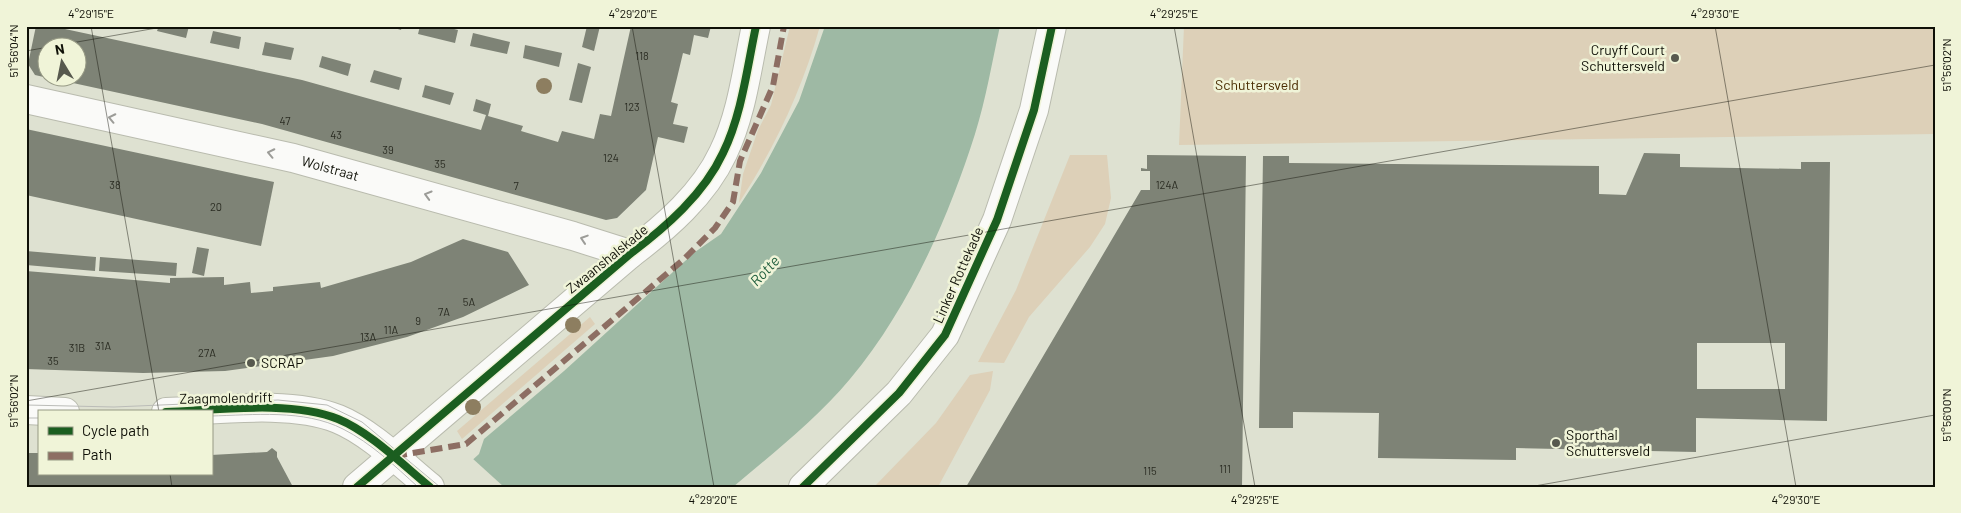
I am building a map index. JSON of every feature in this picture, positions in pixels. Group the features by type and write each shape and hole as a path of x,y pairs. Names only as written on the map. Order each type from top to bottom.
{"street":[{"name":"Zwaanshalskade","path":"357,487 630,254 667,226 696,192 723,154 735,123 756,26"},
{"name":"Linker Rottekade","path":"803,487 899,393 945,335 997,220 1034,110 1052,26"},
{"name":"Wolstraat","path":"26,99 293,158 573,236 630,254"},
{"name":"Zaagmolendrift","path":"206,410 245,408 314,412 339,419 393,456 430,487"}],"green space":[{"path":"790,26 820,26 805,73 776,139 739,203 743,174 758,130 771,105"},
{"name":"Schuttersveld","path":"1184,26 1935,26 1935,134 1179,145"},
{"path":"1070,155 1107,155 1111,198 1105,224 1090,247 1029,317 1004,363 978,362 1016,290"},
{"path":"590,317 595,324 462,439 457,431"},
{"path":"993,371 990,390 938,487 874,487 936,423 970,375"}],"water":[{"name":"Rotte","path":"825,26 1000,26 979,121 939,231 908,294 890,324 850,379 809,422 733,487 443,487 479,454 484,439 564,371 695,252 721,234 761,173 799,101"}],"pier":[{"path":"472,458 504,487 440,487"}],"building":[{"path":"36,26 66,26 65,29 302,80 481,130 486,115 473,111 476,99 491,104 488,116 523,126 521,131 558,142 562,131 594,139 600,114 611,116 631,26 711,26 708,38 694,35 690,55 683,53 671,102 678,104 673,124 688,127 684,143 658,137 646,190 617,218 606,220 262,124 88,86 88,38 38,38 38,76 35,75 28,64"},
{"path":"159,26 189,26 186,38 157,31"},
{"path":"388,26 402,26 401,30"},
{"path":"420,26 443,26 458,30 455,43 418,34"},
{"path":"587,26 600,26 594,51 582,47"},
{"path":"213,31 241,37 239,49 210,43"},
{"path":"473,33 510,42 507,54 470,46"},
{"path":"265,42 294,48 291,60 262,55"},
{"path":"525,45 562,53 559,67 523,58"},
{"path":"322,56 351,64 348,76 319,67"},
{"path":"578,63 591,67 582,103 569,100"},
{"path":"374,70 402,78 399,90 370,82"},
{"path":"425,85 454,93 450,105 422,97"},
{"path":"26,129 274,182 261,246 26,195"},
{"path":"1644,153 1680,154 1680,167 1801,169 1801,162 1830,162 1827,421 1696,418 1696,452 1516,448 1516,460 1378,458 1379,413 1293,412 1293,428 1259,428 1263,156 1289,156 1289,163 1599,166 1599,194 1626,195","holes":["1697,343 1785,343 1785,389 1697,389"]},
{"path":"1147,155 1246,156 1242,487 966,487 1141,190 1150,190 1150,171 1141,171 1141,168 1147,169"},
{"path":"463,239 508,252 529,285 463,317 407,337 333,356 225,371 143,373 26,369 26,271 170,283 170,278 224,277 224,285 250,282 251,293 273,291 273,287 320,282 321,288 411,262"},
{"path":"197,247 209,249 204,276 192,273"},
{"path":"26,251 96,257 95,271 26,265"},
{"path":"100,257 177,263 176,276 99,271"},
{"path":"272,448 277,452 277,457 293,487 26,487 26,453 38,453 38,476 212,476 212,455 267,452"}],"tram line":[{"path":"26,405 114,407 278,400 327,405 362,422 440,487"},
{"path":"212,416 261,414 295,416 312,418 328,423 343,429 363,441 418,487"},
{"path":"26,418 38,418"}],"marked path":[{"path":"395,456 466,444 683,260 715,228 733,202 740,161 773,86 784,26"}],"cycle path":[{"path":"357,487 657,233 695,196 715,168 730,138 743,91 756,26"},
{"path":"803,487 899,393 945,335 997,220 1034,110 1052,26"},
{"path":"198,410 276,408 319,413 338,419 362,432 430,487"}],"place":[{"name":"Cruyff Court Schuttersveld","path":"1675,58"},
{"name":"SCRAP","path":"251,363"},
{"name":"Sporthal Schuttersveld","path":"1556,443"}]}
